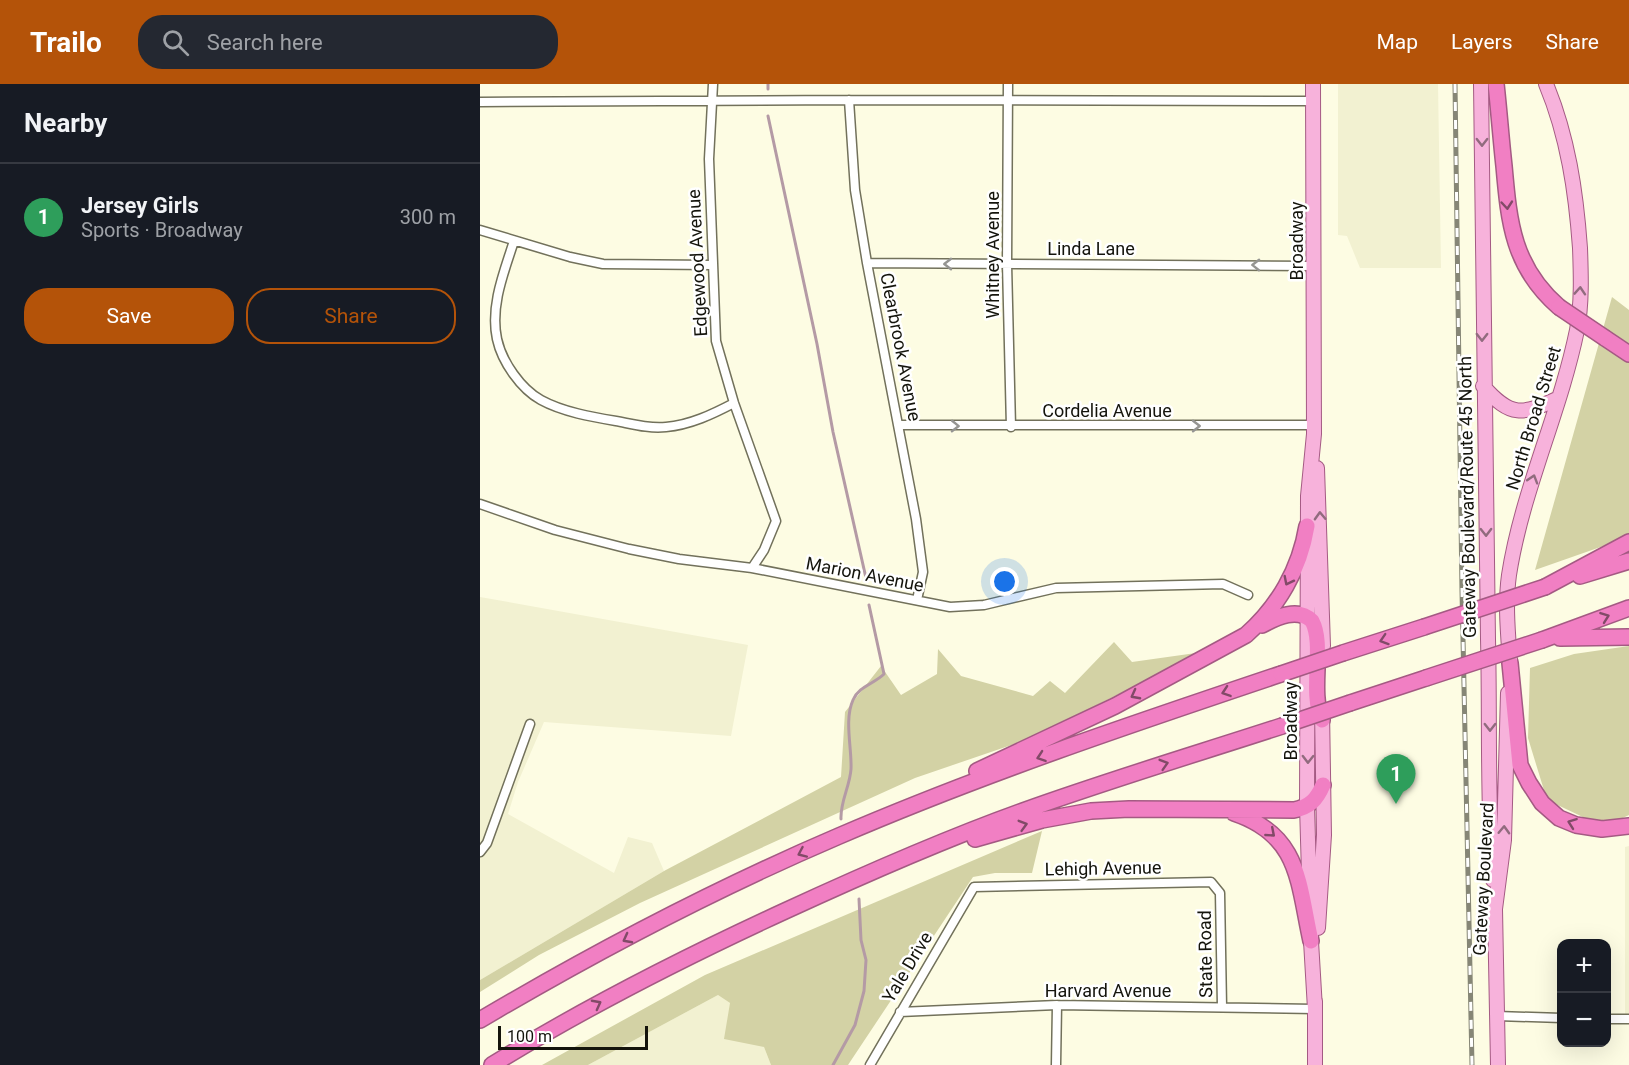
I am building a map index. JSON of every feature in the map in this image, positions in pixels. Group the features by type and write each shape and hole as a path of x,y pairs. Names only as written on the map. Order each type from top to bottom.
{"highway":[{"path":"1496,84 1508,216 1527,268 1543,292 1559,307 1629,354"},
{"path":"1246,635 1263,620 1284,589 1302,550 1307,526"},
{"path":"1545,587 1629,542"},
{"path":"839,836 1024,763 1281,674 1629,561"},
{"path":"492,1065 574,1017 678,962 886,865 1108,781 1542,640 1629,608"},
{"path":"480,1020 668,917 1116,706 1276,617 1295,614 1308,617 1315,626 1317,709 1322,720"},
{"path":"1542,640 1629,637"},
{"path":"1510,663 1520,765 1528,783 1542,803 1558,818 1576,825 1602,829 1629,826"},
{"path":"886,865 1042,820 1083,812 1122,809 1294,810 1307,806 1317,799 1323,785"},
{"path":"1219,809 1256,822 1283,844 1295,870 1311,941"}],"main road":[{"name":"Broadway","path":"1313,84 1314,429 1319,486 1322,586 1324,835 1315,1009"},
{"name":"Gateway Boulevard/Route 45 North","path":"1481,84 1490,837 1495,909"},
{"name":"North Broad Street","path":"1506,766 1510,663 1509,576 1527,500 1559,398 1578,327 1581,278 1577,204 1569,154 1546,84"},
{"path":"1483,386 1497,402 1517,411 1536,408 1559,398"},
{"name":"Broadway","path":"1314,429 1307,526 1307,806 1316,1065"},
{"name":"Gateway Boulevard","path":"1498,1065 1495,909 1504,840 1506,766"}],"street":[{"name":"Edgewood Avenue","path":"713,84 709,159 716,341 734,403 776,522 764,550 752,568"},
{"name":"Whitney Avenue","path":"1008,84 1007,264 1011,427"},
{"name":"Clearbrook Avenue","path":"849,100 855,190 916,519 923,572 917,600"},
{"path":"480,102 1313,101"},
{"path":"480,230 570,257 603,264 712,265"},
{"path":"514,241 498,296 495,328 499,346 507,364 532,394 548,403 591,416 653,427 691,422 734,403"},
{"name":"Linda Lane","path":"867,263 1314,266"},
{"name":"Cordelia Avenue","path":"900,425 1314,429"},
{"name":"Marion Avenue","path":"480,504 530,522 604,543 672,558 752,568 950,607 984,606 1056,588 1223,584 1248,595"},
{"path":"480,852 487,843 530,724"},
{"name":"Lehigh Avenue","path":"974,887 1211,882 1220,893 1220,900"},
{"name":"Yale Drive","path":"870,1065 974,887"},
{"name":"State Road","path":"1220,900 1222,1007"},
{"path":"1056,1065 1057,1005"},
{"name":"Harvard Avenue","path":"900,1012 1057,1005 1315,1009"},
{"path":"1497,1016 1557,1018"},
{"path":"1611,1019 1629,1019"}],"shaded area":[{"path":"1338,84 1438,84 1441,268 1360,268 1347,236 1338,235"},
{"path":"1612,297 1629,310 1629,537 1535,570"},
{"path":"480,597 748,645 731,736 544,722 518,782 508,814 614,873 628,837 652,843 664,871 480,980"},
{"path":"1114,642 1132,662 1203,652 1085,711 1093,717 915,778 640,903 539,955 480,992 480,980 664,871 841,777 845,712 881,666 901,695 937,674 938,649 961,676 1033,696 1050,681 1065,693"},
{"path":"1629,646 1629,815 1604,827 1547,800 1528,738 1530,668 1574,654"},
{"path":"1042,831 1032,873 995,873 973,877 848,1065 771,1065 764,1047 724,1039 730,1003 718,995 588,1065 542,1065 705,975"},
{"path":"1629,846 1629,1021 1625,1021 1625,847"},
{"path":"718,995 730,1003 764,1047 771,1065 588,1065"}],"waterway":[{"path":"768,84 768,89"},
{"path":"768,116 817,344 833,432 866,578"},
{"path":"841,819 851,769 850,708 859,691 884,674 869,605"},
{"path":"833,1065 855,1025 864,991 866,960 861,940 859,899"}],"railway":[{"path":"1455,84 1472,1065"}],"place":[{"name":"Jersey Girls","path":"1396,804"}]}
